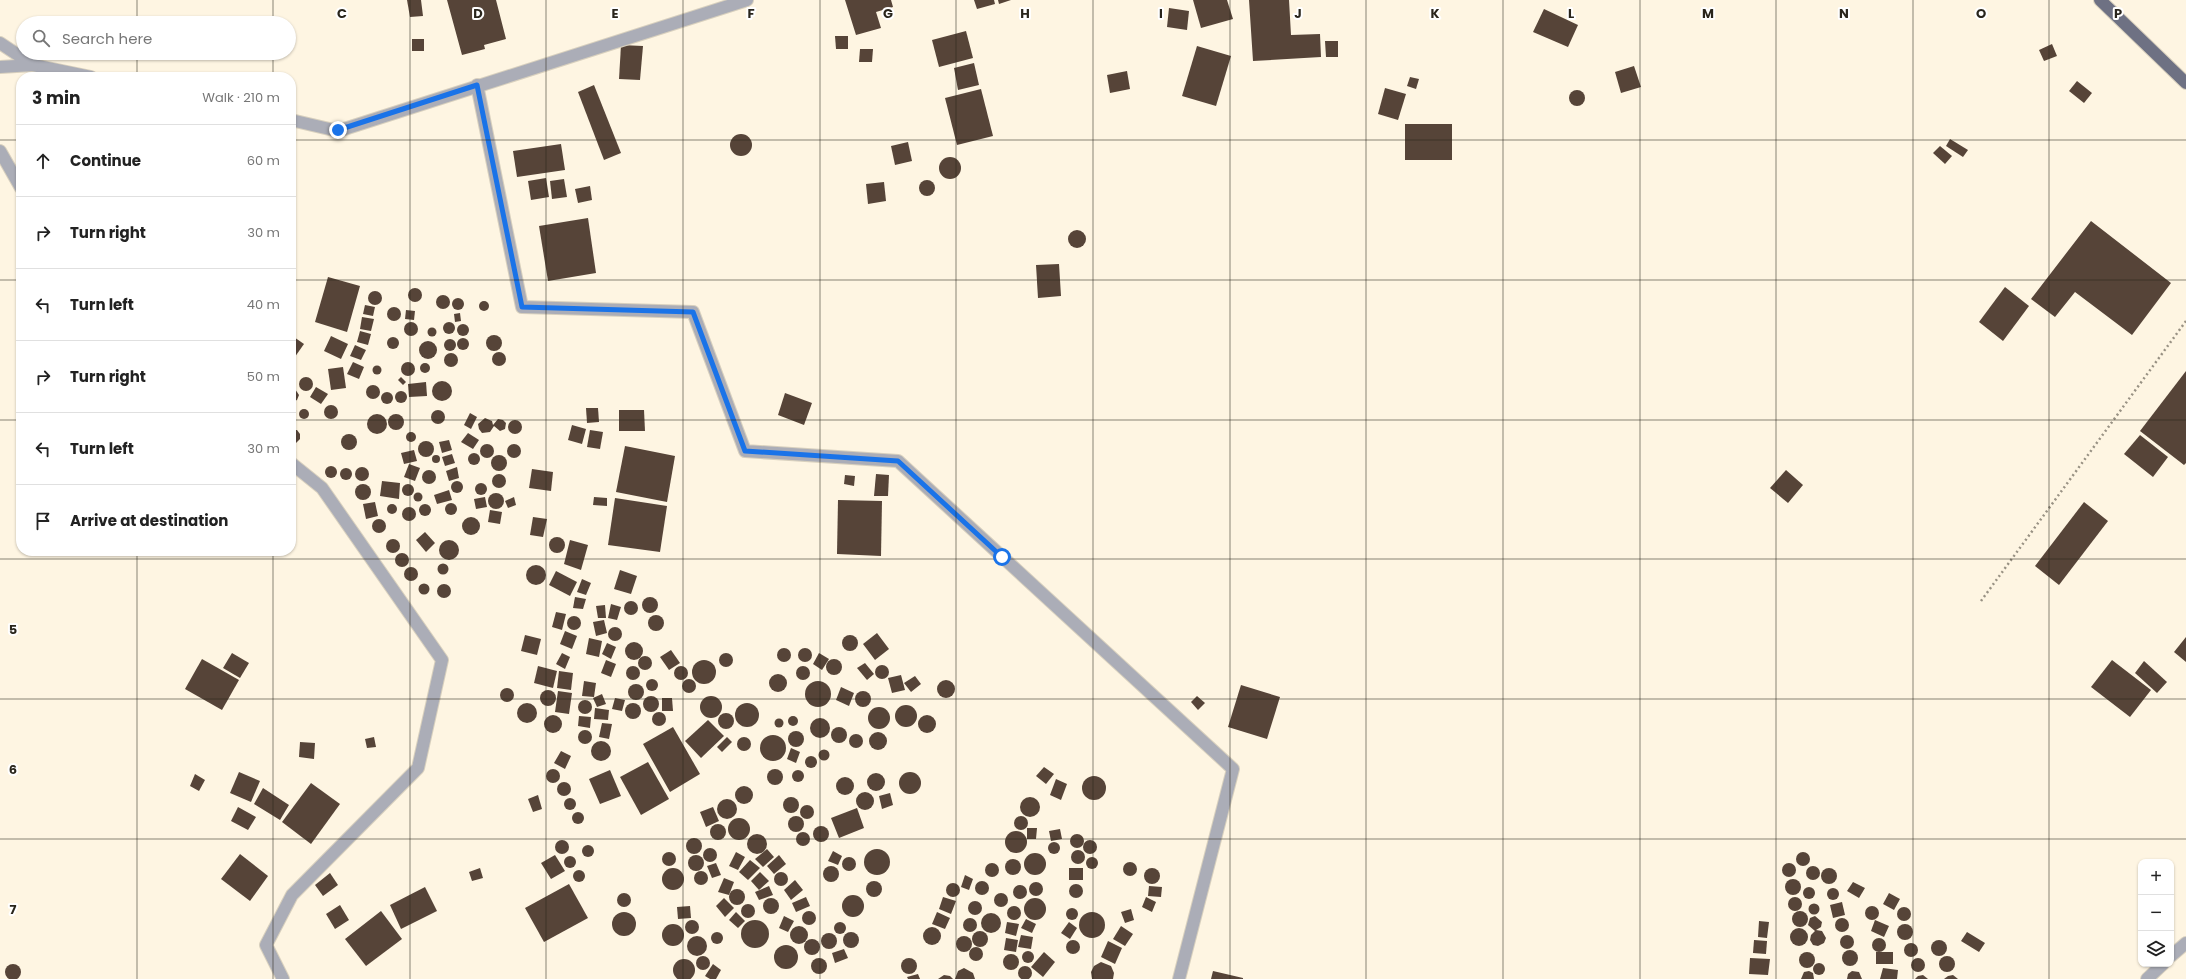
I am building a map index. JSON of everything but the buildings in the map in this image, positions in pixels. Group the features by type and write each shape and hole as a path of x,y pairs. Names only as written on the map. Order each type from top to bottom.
{"main road":[{"path":"2100,0 2186,83"}],"street":[{"path":"296,121 338,130 747,0"},
{"path":"0,43 16,53"},
{"path":"27,60 33,64"},
{"path":"0,66 33,64 69,72"},
{"path":"477,85 522,307 693,312 745,451 898,461 1233,769 1179,979"},
{"path":"0,151 16,179"},
{"path":"283,979 266,945 292,895 418,768 442,660 322,488 296,467"},
{"path":"2174,953 2186,943"},
{"path":"2147,979 2160,967"}],"path":[{"path":"1981,601 2186,321"}],"route":[{"path":"338,130 477,85 522,307 693,312 745,451 898,461 1002,557"}]}
